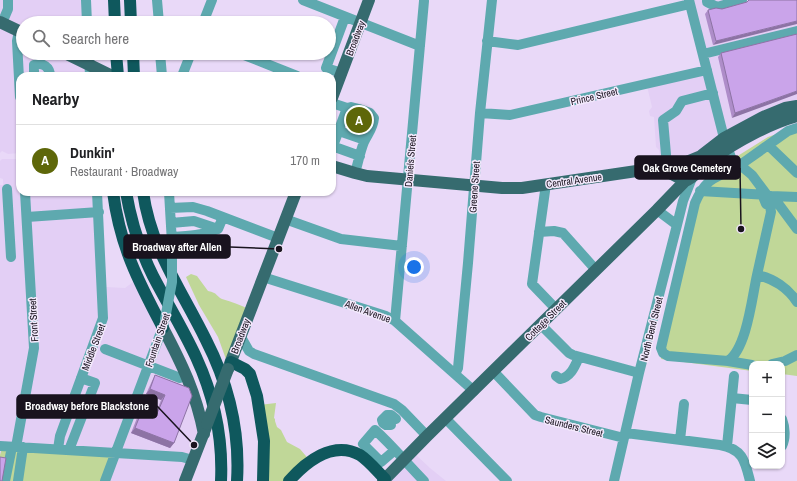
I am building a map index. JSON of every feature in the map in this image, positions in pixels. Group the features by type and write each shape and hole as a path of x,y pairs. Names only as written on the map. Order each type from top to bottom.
{"highway":[{"path":"114,0 115,16"},
{"path":"130,0 131,16"},
{"path":"111,72 115,60"},
{"path":"117,60 118,72"},
{"path":"133,60 134,72"},
{"path":"114,196 119,224 129,259 143,290 164,324"},
{"path":"127,196 136,232 148,264 193,351 208,388 218,432 221,455 221,481"},
{"path":"144,196 146,211 157,245 171,276 210,349 223,381 234,427 237,457 237,481"},
{"path":"229,365 245,369 250,374 257,396 264,441 263,481"},
{"path":"289,481 301,469 316,458 328,452 340,450 351,452 362,457 384,480"}],"main road":[{"name":"Broadway","path":"336,86 369,0"},
{"path":"1,22 16,30"},
{"path":"79,60 105,72"},
{"path":"689,179 726,143 763,117 797,102"},
{"path":"785,108 797,106"},
{"path":"650,169 684,163 726,143 782,120 797,116"},
{"name":"Cottage Street","path":"384,480 445,418 494,372 689,179 688,172 702,155"},
{"name":"Central Avenue","path":"336,167 354,174 367,176 512,188 650,169 666,171 689,179"},
{"name":"Broadway","path":"185,481 294,196"},
{"path":"164,324 192,388 205,429"}],"street":[{"path":"1,22 8,9 8,0"},
{"path":"86,0 87,16"},
{"path":"157,0 158,16"},
{"path":"206,16 212,0"},
{"path":"303,0 420,46"},
{"name":"Greene Street","path":"455,374 458,368 480,113 492,0"},
{"path":"707,0 707,2 717,7 727,2 742,0"},
{"name":"Daniels Street","path":"395,321 424,2"},
{"path":"487,41 518,44 690,2 712,93 733,163 740,165 752,176 797,229"},
{"path":"345,17 337,39 352,44"},
{"path":"703,54 797,31"},
{"path":"18,60 19,72"},
{"path":"161,60 162,72"},
{"path":"184,72 188,60"},
{"path":"256,60 287,72"},
{"path":"325,72 329,60"},
{"path":"34,72 34,65 38,64 49,68 50,72"},
{"name":"Prince Street","path":"480,113 510,115 707,70"},
{"path":"336,73 342,73"},
{"path":"667,166 663,120 676,111 682,101 712,93"},
{"path":"336,104 347,108 351,107 359,109 370,113 374,118 374,124 365,140 354,174"},
{"path":"336,137 347,108"},
{"path":"749,364 728,361 668,356 663,353 661,348 695,203 700,191 705,184 717,175 740,165 788,131 797,128"},
{"path":"339,131 365,140"},
{"path":"768,146 797,173"},
{"path":"336,147 360,156"},
{"name":"North Bend Street","path":"614,481 689,179"},
{"path":"546,184 532,284 556,310"},
{"path":"8,190 12,257"},
{"path":"700,191 771,199 797,197"},
{"name":"Front Street","path":"17,447 34,348 25,196"},
{"name":"Middle Street","path":"58,450 60,436 103,318 97,196"},
{"name":"Fountain Street","path":"105,481 164,324 172,282 172,242 169,196"},
{"path":"728,361 735,354 743,339 771,212 771,199"},
{"path":"170,208 193,207 278,238"},
{"path":"657,210 677,226"},
{"path":"9,213 99,212"},
{"path":"172,242 218,228 223,217"},
{"path":"286,218 341,239 402,246"},
{"path":"171,222 194,221 218,228"},
{"path":"539,232 554,231 563,234 596,270"},
{"path":"757,275 779,284 789,291 797,302"},
{"name":"Allen Avenue","path":"263,277 386,316 395,321 474,391"},
{"path":"541,325 569,353 640,373"},
{"path":"241,337 249,351 254,354 394,404 404,412 427,436"},
{"path":"105,349 180,378"},
{"path":"782,361 797,355"},
{"path":"556,376 560,379 566,378 572,371 579,357"},
{"name":"Saunders Street","path":"494,372 535,415 541,418 625,436 680,440 727,446"},
{"path":"734,376 727,446 738,451 749,464"},
{"path":"69,450 95,383 81,378"},
{"path":"732,398 749,400"},
{"path":"72,402 86,407"},
{"path":"680,440 684,404"},
{"path":"394,422 404,412"},
{"path":"445,418 507,481"},
{"path":"0,446 182,457 193,460"},
{"path":"5,481 17,447"},
{"path":"17,447 18,481"},
{"path":"395,450 424,481"},
{"path":"749,469 750,481"}],"shaded area":[{"path":"0,0 86,0 87,16 16,16 16,60 89,60 90,72 16,72 16,153 8,154 2,151 0,153"},
{"path":"689,0 797,0 797,117 784,121 701,172 694,186 662,168 659,150 656,147 654,117 650,116 649,111 652,107 647,86 707,72"},
{"path":"2,159 16,159 16,196 98,196 106,287 125,288 137,279 205,429 187,481 105,481 2,448 0,455 0,185 3,185 3,179 0,178 0,161"},
{"path":"414,453 430,468 446,481 385,481"}],"green space":[{"path":"797,127 797,376 785,374 785,361 749,361 749,371 661,359 678,256 693,202 712,172 768,137"},
{"path":"191,274 197,276 208,291 222,299 250,310 228,365 218,337 199,305 186,277"},
{"path":"276,403 274,418 277,427 281,430 287,442 300,449 311,462 291,481 264,481 259,405"},
{"path":"2,448 113,456 105,481 0,481 0,455"}],"building":[{"path":"749,0 797,0 797,21 716,41 708,10 716,8 722,9 747,2"},
{"path":"797,34 797,91 735,113 721,53"},
{"path":"355,110 369,114 370,116 367,124 352,118"},
{"path":"155,375 189,388 192,396 174,443 135,428 141,413 155,418 165,395 150,389"},
{"path":"0,457 6,458 2,481 0,481"}],"place":[{"name":"Dunkin'","path":"359,120"},
{"name":"Oak Grove Cemetery","path":"741,229"},
{"name":"Broadway after Allen","path":"279,249"},
{"name":"Broadway before Blackstone","path":"194,445"}]}
